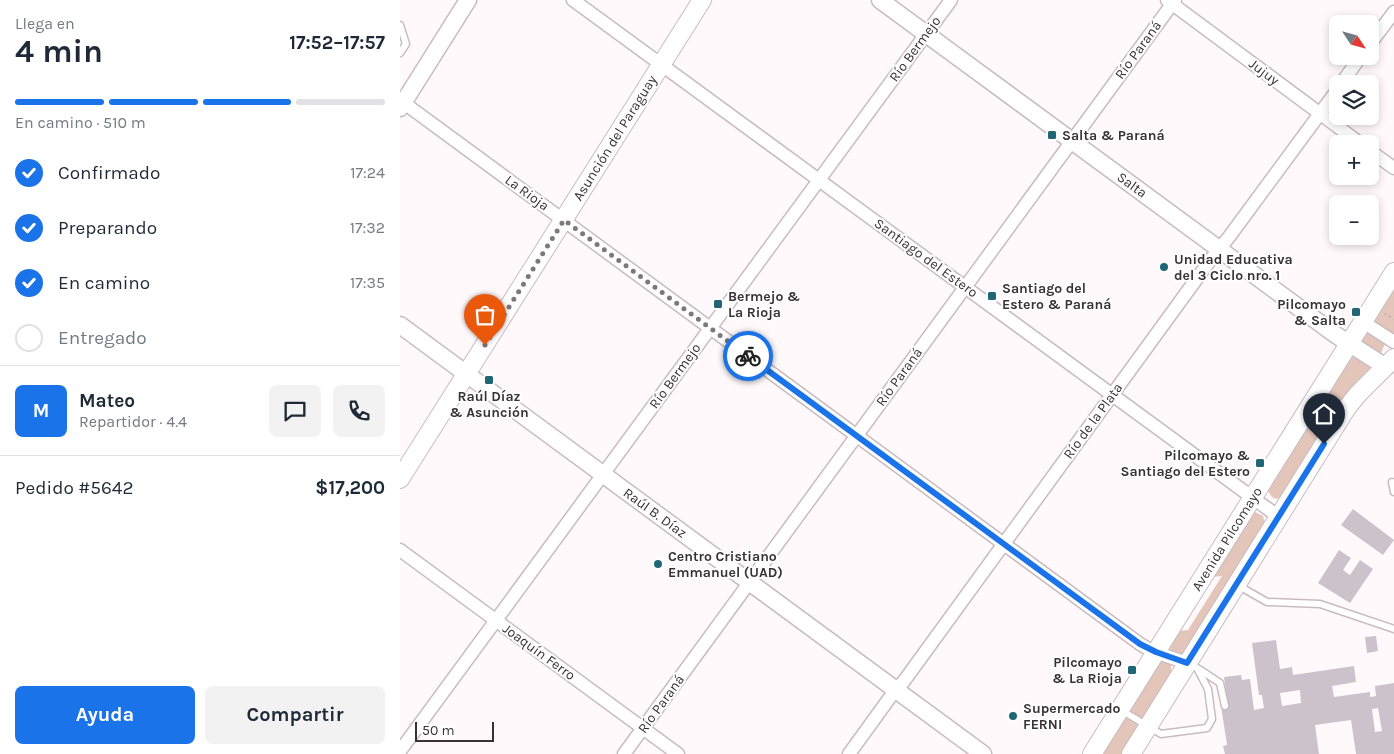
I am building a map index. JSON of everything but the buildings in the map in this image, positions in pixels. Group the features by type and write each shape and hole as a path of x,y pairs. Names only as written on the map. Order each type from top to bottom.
{"main road":[{"name":"Asunción del Paraguay","path":"400,479 702,0"},
{"name":"Avenida Pilcomayo","path":"1092,754 1394,272"},
{"path":"1131,754 1148,726 1192,666 1238,582 1346,409 1358,394 1390,363"}],"street":[{"path":"402,106 468,0"},
{"name":"Santiago del Estero","path":"573,0 1279,516"},
{"name":"Salta","path":"880,0 1349,344 1390,363"},
{"name":"Río Bermejo","path":"400,751 951,0"},
{"name":"Jujuy","path":"1171,1 1349,135"},
{"name":"Río Paraná","path":"624,754 1072,141 1171,1"},
{"path":"1379,32 1394,12"},
{"name":"Río de la Plata","path":"849,754 1329,101"},
{"name":"La Rioja","path":"402,106 564,220 1140,644 1192,666"},
{"path":"1379,157 1394,168"},
{"path":"1363,322 1394,342"},
{"name":"Raúl B. Díaz","path":"400,325 983,754"},
{"name":"Joaquín Ferro","path":"400,550 678,754"}],"lane":[{"path":"400,25 406,44 400,53"},
{"path":"1392,482 1394,492"},
{"path":"1238,582 1246,590 1267,602 1320,604 1394,629"},
{"path":"1192,666 1220,682 1224,706"},
{"path":"1120,709 1161,734 1166,735 1203,729 1210,725 1212,717 1208,689 1192,666"}],"path":[{"path":"1379,310 1394,319"}],"shaded area":[{"path":"1394,286 1394,335 1375,323 1374,320"},
{"path":"1365,333 1385,344 1381,353 1379,354 1360,343"},
{"path":"1352,354 1373,367 1282,497 1276,499 1272,497 1267,490"},
{"path":"1255,512 1263,516 1265,524 1186,651 1181,654 1172,652 1169,646 1177,631 1188,630 1222,576 1211,577 1251,514"},
{"path":"1162,661 1171,665 1171,674 1144,718 1141,719 1129,709 1159,662"},
{"path":"1125,717 1139,726 1122,754 1100,754"}],"way so far":[{"path":"485,345 564,220 748,356"}],"place":[{"name":"Salta & Paraná","path":"1052,135"},
{"name":"Unidad Educativa del 3 Ciclo nro. 1","path":"1164,267"},
{"name":"Santiago del Estero & Paraná","path":"992,296"},
{"name":"Bermejo & La Rioja","path":"718,304"},
{"name":"Pilcomayo & Salta","path":"1356,312"},
{"name":"Raúl Díaz & Asunción","path":"489,380"},
{"name":"Pilcomayo & Santiago del Estero","path":"1260,463"},
{"name":"Centro Cristiano Emmanuel (UAD)","path":"658,564"},
{"name":"Pilcomayo & La Rioja","path":"1132,670"},
{"name":"Supermercado FERNI","path":"1013,716"}],"route":[{"path":"748,356 1140,644 1148,649 1187,663 1324,444"}]}
